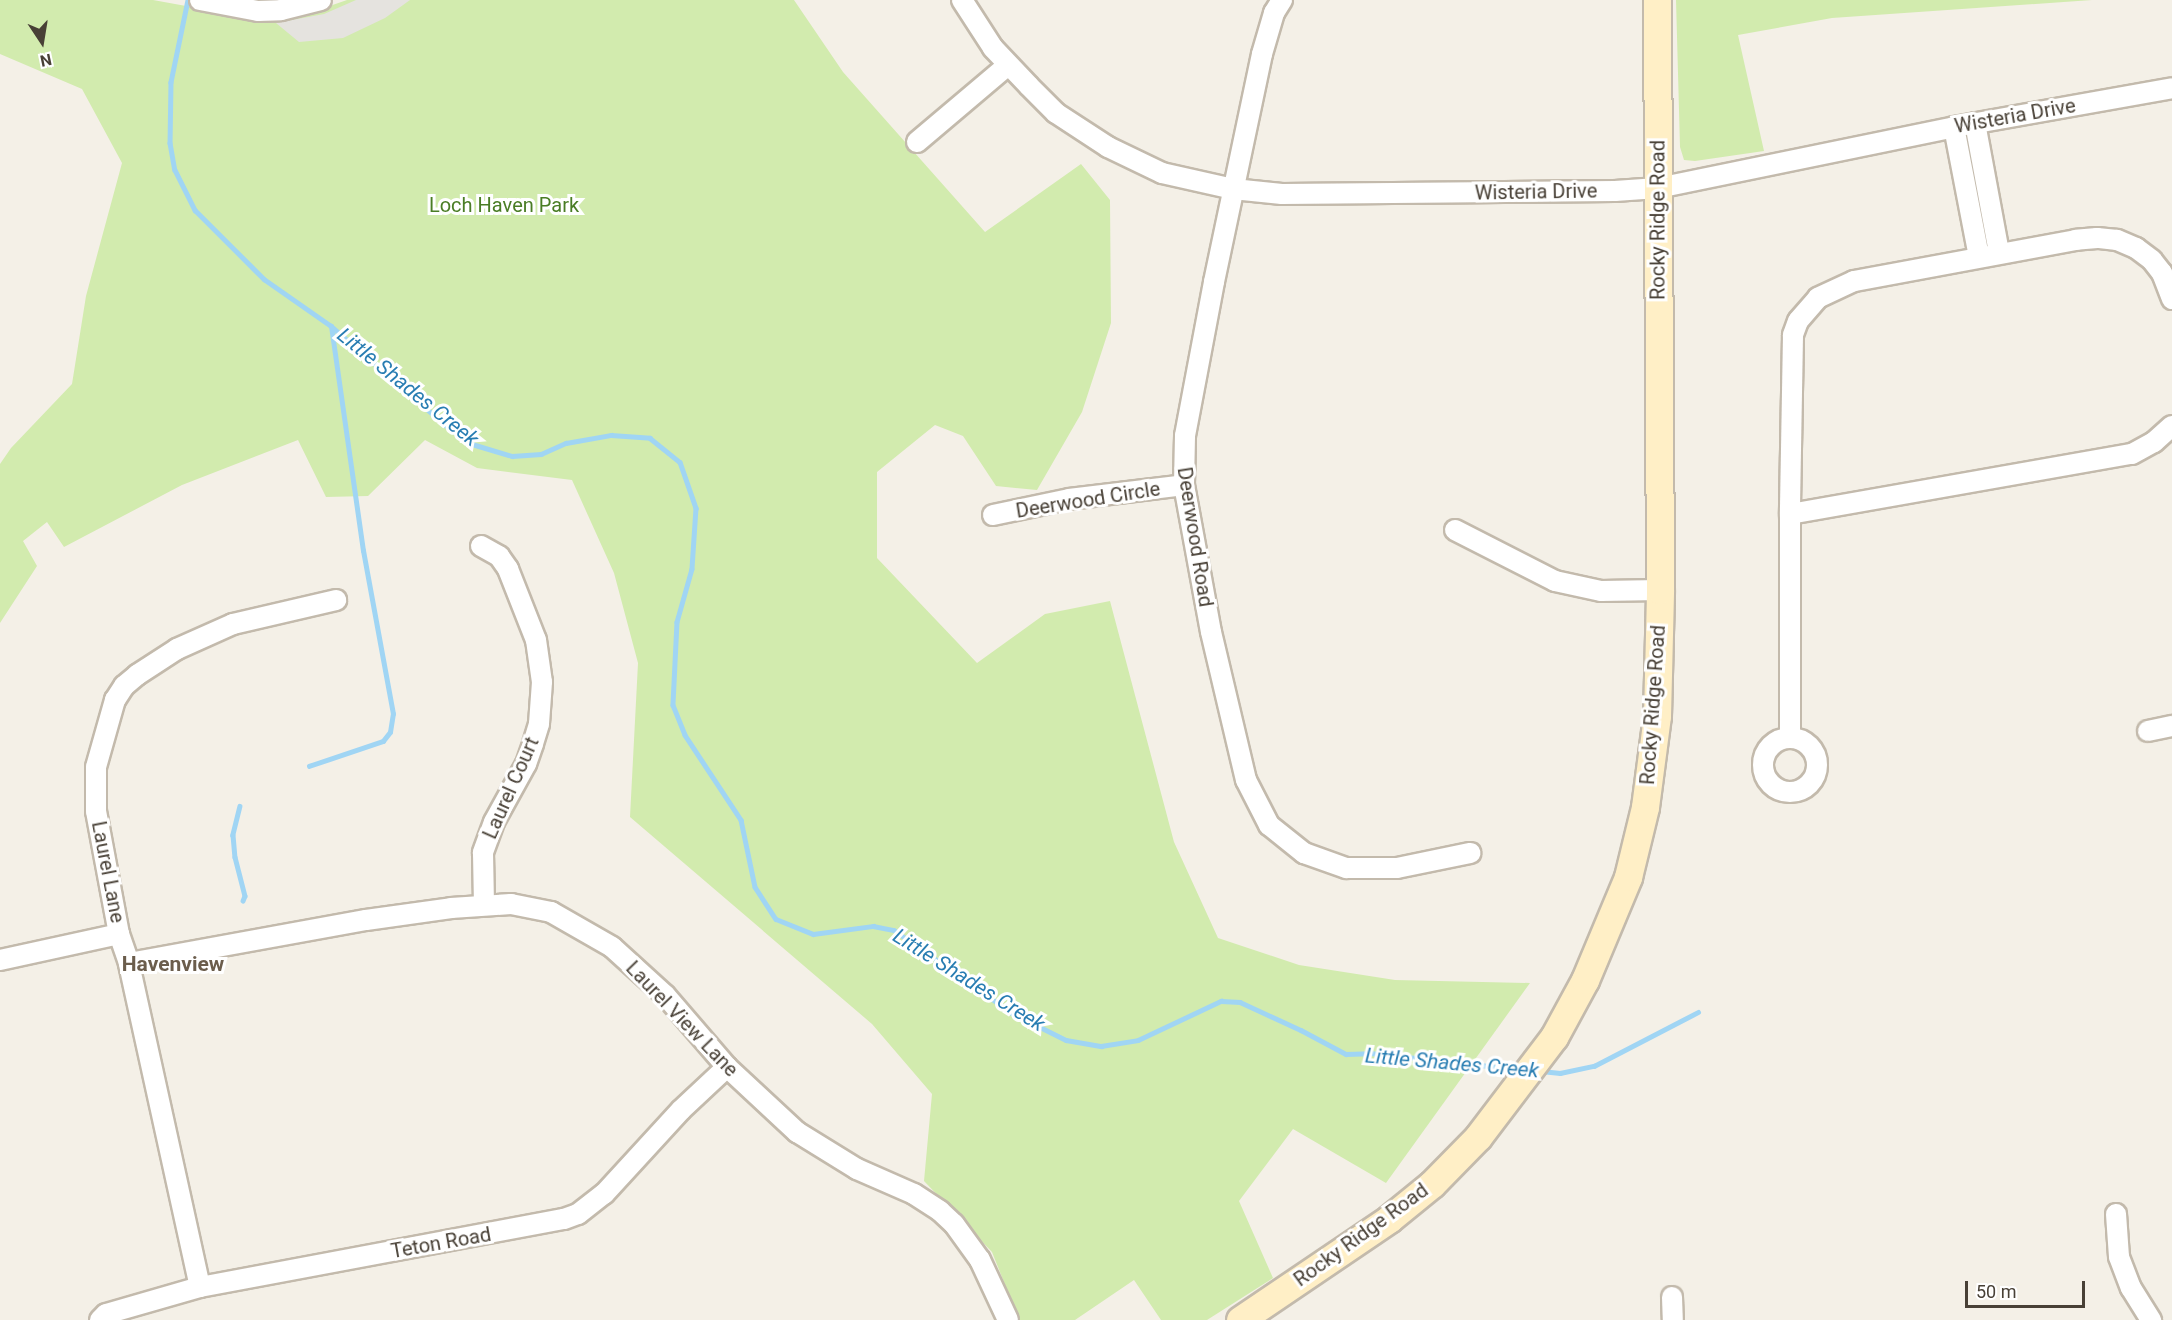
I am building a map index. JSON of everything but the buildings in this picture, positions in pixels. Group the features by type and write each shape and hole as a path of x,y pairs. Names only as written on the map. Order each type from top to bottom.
{"main road":[{"name":"Rocky Ridge Road","path":"1240,1320 1396,1213 1453,1164 1491,1122 1554,1037 1576,998 1628,878 1645,807 1656,716 1660,590 1657,0"}],"street":[{"path":"208,2 258,11 281,10 321,0"},
{"name":"Wisteria Drive","path":"962,0 993,48 1056,113 1108,147 1162,173 1233,189 1334,194 1615,191 1658,188 1954,127 2172,88"},
{"name":"Deerwood Road","path":"1282,0 1274,13 1262,54 1189,405 1183,454 1184,486 1211,632 1246,780 1269,825 1304,853 1346,868 1397,868 1470,853"},
{"path":"917,142 1008,64"},
{"path":"1975,123 1999,254"},
{"path":"1954,127 1979,257"},
{"path":"1790,738 1791,351 1793,335 1807,308 1818,298 1854,281 2076,240 2116,240 2136,248 2162,273 2172,299"},
{"path":"1790,514 2123,456 2154,442 2172,426"},
{"name":"Deerwood Circle","path":"993,515 1069,499 1184,486"},
{"path":"1455,530 1555,581 1601,591 1660,590"},
{"name":"Laurel Court","path":"481,546 499,556 508,569 536,640 542,682 539,724 533,744 519,779 494,822 483,853 484,905"},
{"name":"Laurel Lane","path":"200,1287 129,963 119,934 100,834 95,786 96,767 104,732 115,700 124,686 177,649 233,624 336,600"},
{"path":"2148,731 2172,726"},
{"name":"Laurel View Lane","path":"129,963 366,920 484,905 511,904 550,912 612,947 665,995 727,1067 759,1098 813,1143 857,1169 914,1194 940,1211 954,1224 980,1260 1008,1320"},
{"path":"0,960 119,934"},
{"name":"Teton Road","path":"100,1320 106,1314 200,1287 528,1227 571,1216 604,1194 681,1110 727,1067"},
{"path":"2116,1214 2119,1257 2131,1288 2151,1320"},
{"path":"1672,1297 1673,1320"}],"green space":[{"name":"Loch Haven Park","path":"0,0 153,0 230,14 321,9 347,0 794,0 843,72 985,232 1081,164 1110,200 1111,323 1082,412 1037,490 996,486 963,436 935,425 877,472 877,558 977,663 1045,614 1110,601 1174,842 1218,938 1299,965 1395,980 1530,983 1386,1183 1293,1129 1239,1201 1273,1278 1207,1320 1161,1320 1134,1280 1075,1320 1019,1320 992,1252 924,1181 932,1094 872,1024 630,817 638,663 614,573 572,480 477,468 425,440 368,496 326,497 298,440 182,485 64,547 47,522 23,541 37,566 0,623 0,464 11,448 72,384 86,296 122,163 82,89 0,54"},
{"path":"1676,0 2092,0 1832,18 1738,35 1764,151 1695,161 1684,160 1680,147"}],"shaded area":[{"path":"356,0 410,0 385,18 343,38 299,42 276,23 324,14"}],"waterway":[{"name":"Little Shades Creek","path":"188,0 171,82 170,143 175,170 195,210 264,279 331,326 444,424 472,444 512,456 541,454 566,443 611,435 650,438 680,462 696,508 692,569 677,622 673,705 685,735 741,820 755,887 776,919 813,934 873,926 894,930 1012,1013 1066,1040 1101,1046 1138,1040 1221,1001 1240,1002 1346,1054 1370,1053 1518,1069"},
{"path":"309,766 383,741 390,732 393,714 363,551 331,326"},
{"path":"240,806 233,835 235,857 245,896 243,901"},
{"name":"Little Shades Creek","path":"1541,1071 1560,1073 1594,1066 1698,1012"}],"district":[{"name":"Havenview","path":"173,964"}]}
